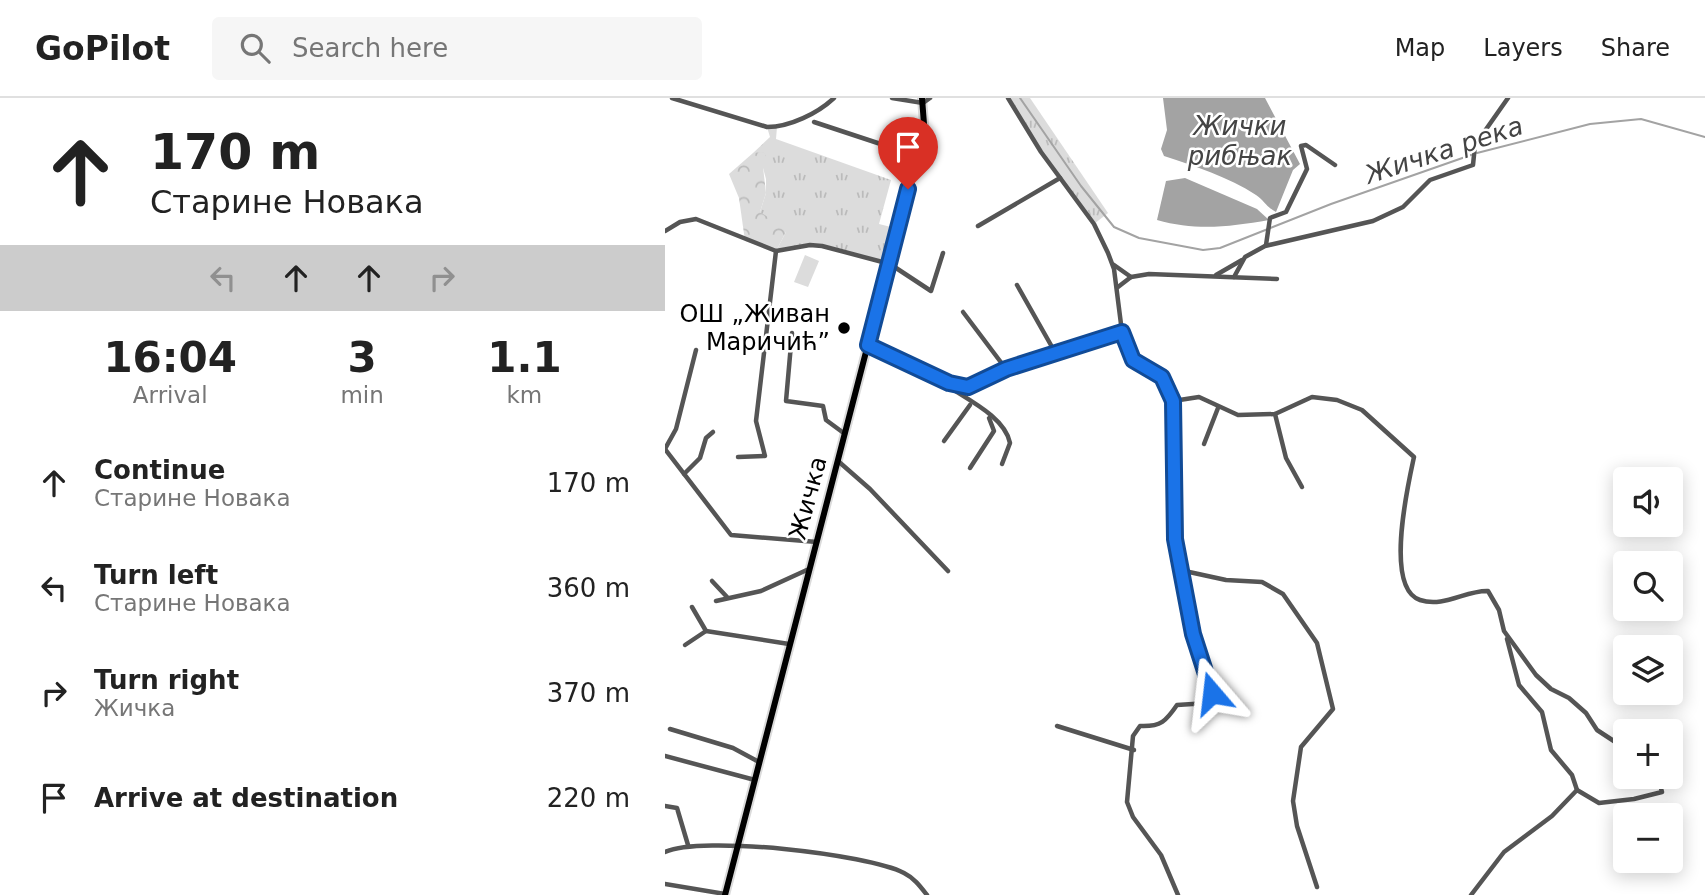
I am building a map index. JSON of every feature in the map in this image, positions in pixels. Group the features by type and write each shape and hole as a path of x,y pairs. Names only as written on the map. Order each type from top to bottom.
{"main road":[{"name":"Жичка","path":"725,894 917,156 925,112 923,101"}],"street":[{"path":"672,98 757,125 777,127 821,110 834,98"},
{"path":"893,98 923,101 930,98"},
{"path":"1007,98 1094,224 1111,261 1122,332 1133,360 1162,377 1173,401 1175,539 1193,634 1212,693 1208,703 1177,705 1165,722 1156,727 1140,726 1133,736 1134,750 1127,802 1133,817 1161,855 1178,895"},
{"path":"1216,276 1265,246 1373,221 1403,206 1430,180 1474,163 1475,145 1508,98"},
{"path":"814,122 917,156"},
{"path":"1265,246 1270,232 1270,218 1287,210 1306,171 1301,146 1305,145 1335,165"},
{"path":"978,226 1060,178"},
{"path":"665,231 680,222 696,219 776,251 810,244 890,264 931,290 943,253"},
{"path":"738,457 765,456 756,421 776,251"},
{"path":"1234,276 1245,257"},
{"path":"1111,261 1122,274 1131,277"},
{"path":"1117,291 1119,285 1131,277 1149,274 1277,279"},
{"path":"1017,285 1056,354"},
{"path":"963,312 1006,369"},
{"path":"936,378 968,387 1006,369 1122,332"},
{"path":"792,334 786,401 823,406 826,420 845,434"},
{"path":"868,345 936,378 983,410 1006,433 1010,443 1002,464"},
{"path":"696,350 676,429 665,449 731,535 817,542"},
{"path":"957,393 992,421 995,427 970,468"},
{"path":"1173,401 1199,397 1238,415 1275,414 1307,398 1346,402 1362,411 1414,457 1408,486 1400,569 1408,591 1419,600 1440,601 1488,591 1499,610 1520,685 1542,712 1551,750 1573,775 1577,790 1599,803 1634,799 1662,792 1661,789"},
{"path":"943,441 970,405"},
{"path":"1204,444 1218,408"},
{"path":"1275,414 1286,458 1302,487"},
{"path":"684,474 700,458 706,438 713,432"},
{"path":"837,460 870,489 948,571"},
{"path":"716,601 761,591 809,569"},
{"path":"1180,570 1226,580 1262,582 1275,588 1290,603 1317,643 1333,709 1301,747 1293,801 1297,826 1317,887"},
{"path":"712,581 727,597"},
{"path":"692,607 706,631"},
{"path":"685,645 706,631 789,645"},
{"path":"1504,631 1542,682 1569,698 1586,713 1597,730 1613,740"},
{"path":"1057,726 1134,750"},
{"path":"670,729 733,748 759,762"},
{"path":"665,756 754,780"},
{"path":"1471,895 1504,852 1552,816 1577,790"},
{"path":"665,806 677,808 681,814 688,846"},
{"path":"665,852 688,846 736,846 873,863 902,872 927,895"},
{"name":"Жичка","path":"665,884 725,894"}],"green space":[{"path":"1008,98 1030,98 1108,213 1094,224 1041,152"},
{"path":"767,127 777,127 776,139 891,180 879,224 891,227 881,262 810,245 776,251 786,232 760,212 766,193 766,179 759,153 753,153 770,137"},
{"path":"763,152 766,156 763,167 766,193 760,212 771,219 779,218 785,224 786,232 776,251 745,241 739,198 729,174 753,153"},
{"path":"805,255 819,261 808,287 794,282"}],"water":[{"name":"Жички рибњак","path":"1163,98 1265,98 1300,164 1293,170 1276,212 1256,195 1234,183 1164,156 1161,149 1167,130"},
{"name":"Жички рибњак","path":"1185,178 1257,209 1269,220 1213,227 1185,226 1157,220 1166,181"}],"waterway":[{"path":"1020,98 1081,186 1114,227 1139,238 1203,250 1220,248 1331,204 1471,155"},
{"name":"Жичка река","path":"1477,153 1590,124 1641,119 1705,137"}],"place":[{"name":"ОШ „Живан Маричић”","path":"844,328"}],"route":[{"path":"908,189 868,345 949,383 968,387 976,386 1006,369 1122,332 1133,360 1157,372 1166,383 1173,401 1175,539 1193,634 1212,693"}]}
